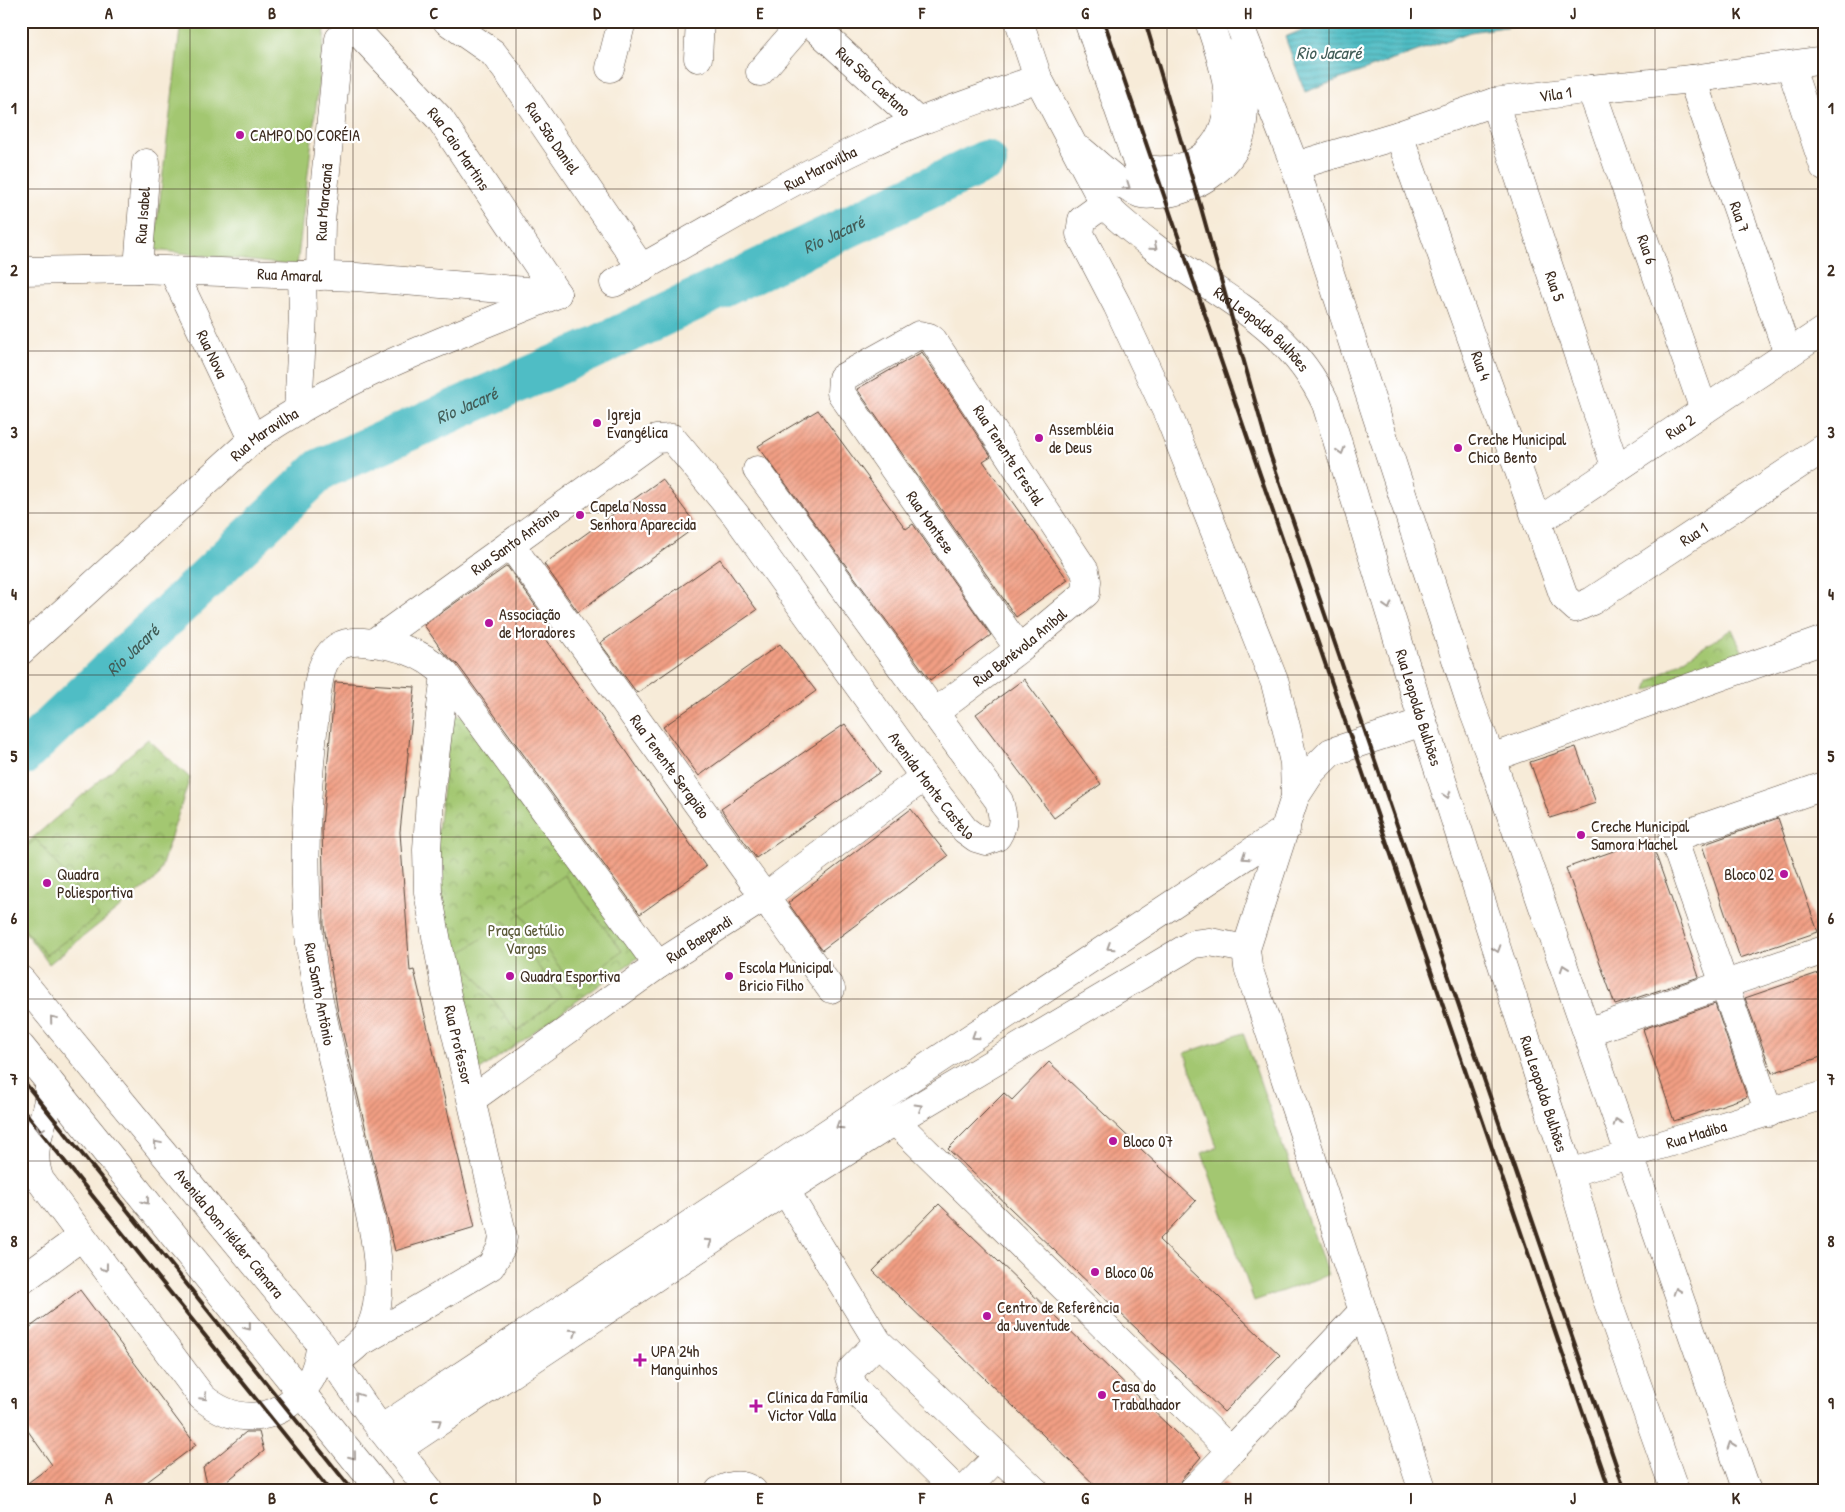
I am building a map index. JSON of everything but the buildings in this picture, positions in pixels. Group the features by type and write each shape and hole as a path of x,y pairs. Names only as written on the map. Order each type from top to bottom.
{"street":[{"name":"Rua São Daniel","path":"447,21 492,53 510,74 642,269"},
{"path":"610,68 622,21"},
{"path":"698,58 700,21"},
{"path":"760,72 792,35 794,25 792,21"},
{"name":"Rua São Caetano","path":"808,21 917,122"},
{"name":"Rua Leopoldo Bulhões","path":"1019,21 1038,78 1104,204 1116,218 1168,260 1248,310 1297,356 1316,380 1326,404 1423,722 1570,1174 1606,1297 1675,1491"},
{"path":"1088,21 1139,168 1153,170 1190,166 1206,155 1217,140 1225,123 1227,88 1209,21"},
{"path":"1075,146 1129,189 1143,195 1170,193 1186,188 1212,174 1227,160 1240,137 1243,118 1240,28"},
{"path":"1240,28 1295,166 1470,706 1491,758 1747,1491"},
{"name":"Rua Maracanã","path":"298,412 303,316 354,31"},
{"name":"Rua Caio Martins","path":"354,31 440,119 557,294"},
{"name":"Vila 1","path":"1295,166 1399,135 1494,102 1591,89 1692,79 1824,60"},
{"path":"1790,65 1824,167"},
{"name":"Rua Maravilha","path":"614,283 642,269 815,170 917,122 1038,78"},
{"name":"Rua 7","path":"1692,79 1788,354"},
{"name":"Rua 6","path":"1591,89 1704,410"},
{"name":"Rua 5","path":"1494,102 1616,469"},
{"name":"Rua 4","path":"1399,135 1564,596"},
{"name":"Rua Isabel","path":"138,269 146,163"},
{"path":"1104,204 1082,220 1080,234 1117,304 1170,419 1275,683 1294,763 1295,797 1246,948 1250,977 1422,1491"},
{"name":"Rua Amaral","path":"21,271 138,269 356,276 557,294"},
{"name":"Rua Nova","path":"173,271 253,439"},
{"name":"Rua Maravilha","path":"21,651 253,439 278,422 362,376 557,294"},
{"name":"Rua 2","path":"1537,522 1824,330"},
{"name":"Rua Tenente Erestal","path":"841,393 842,378 919,335 929,336 934,340 1085,571"},
{"name":"Rua Montese","path":"841,393 1019,650"},
{"name":"Avenida Monte Castelo","path":"656,439 672,438 735,514 924,777 970,834 986,841 997,837 1003,828 1004,816 999,801 757,470"},
{"name":"Rua Santo Antônio","path":"373,643 656,439"},
{"name":"Rua 1","path":"1564,596 1576,608 1592,601 1824,448"},
{"name":"Rua Tenente Serapião","path":"510,544 766,896 831,989"},
{"name":"Rua Benévola Aníbal","path":"934,713 1019,650 1086,593 1087,581 1085,571"},
{"path":"1491,758 1824,640"},
{"name":"Rua Santo Antônio","path":"365,1340 374,1320 378,1296 375,1235 318,995 308,933 306,874 311,764 320,673 328,655 336,648 355,642 396,646 417,653 433,662 445,674"},
{"path":"445,674 658,965"},
{"name":"Rua Professor","path":"365,1340 491,1266 501,1248 503,1237 437,948 428,892 427,850 430,798 445,674"},
{"path":"1295,797 1312,771 1331,752 1423,722"},
{"name":"Rua Baependi","path":"472,1099 658,965 766,896 924,777"},
{"path":"1769,1113 1673,838 1824,786"},
{"path":"390,1439 779,1180 1286,829"},
{"path":"779,1180 895,1121 1193,944 1210,942 1246,948"},
{"path":"1587,1032 1824,950"},
{"name":"Avenida Dom Hélder Câmara","path":"21,980 328,1353 430,1491"},
{"path":"21,1047 381,1491"},
{"path":"40,1180 34,1164 34,1149 50,1098 49,1082"},
{"name":"Rua Madiba","path":"1570,1174 1824,1095"},
{"path":"895,1121 1231,1451"},
{"path":"21,1156 202,1397 214,1407 243,1417 259,1417 271,1414 301,1391 310,1380 316,1367 328,1353 365,1340"},
{"path":"779,1180 878,1342 1032,1490"},
{"path":"21,1281 81,1237"},
{"path":"1192,1491 1363,1311"},
{"path":"878,1342 851,1370 851,1383 855,1390 957,1491"},
{"path":"964,1491 998,1456"},
{"path":"719,1491 728,1486 743,1486 753,1491"}],"green space":[{"name":"CAMPO DO CORÉIA","path":"181,21 326,21 297,266 154,250"},
{"path":"1732,629 1743,653 1647,691 1650,681"},
{"name":"Praça Getúlio Vargas","path":"456,715 463,716 639,957 473,1075 434,863 451,720"},
{"path":"148,739 190,778 158,877 49,964 21,927 21,848"},
{"name":"Quadra Poliesportiva","path":"36,839 99,916 46,955 21,925 21,851"},
{"path":"564,875 622,951 574,987 517,909"},
{"name":"Quadra Esportiva","path":"505,921 561,997 517,1031 459,955"},
{"path":"1243,1033 1328,1275 1254,1301 1202,1153 1217,1147 1185,1053"}],"water":[{"name":"Rio Jacaré","path":"1324,21 1547,21 1470,32 1305,92 1285,37"}],"waterway":[{"name":"Rio Jacaré","path":"21,756 321,469 588,351 986,161"}],"railway":[{"path":"1104,21 1610,1491"},
{"path":"1145,21 1201,208 1269,451 1625,1491"},
{"path":"21,1078 353,1491"},
{"path":"21,1107 330,1491"}],"place":[{"name":"CAMPO DO CORÉIA","path":"240,135"},
{"name":"Igreja Evangélica","path":"597,423"},
{"name":"Assembléia de Deus","path":"1039,438"},
{"name":"Creche Municipal Chico Bento","path":"1458,448"},
{"name":"Capela Nossa Senhora Aparecida","path":"580,515"},
{"name":"Associação de Moradores","path":"489,623"},
{"name":"Creche Municipal Samora Machel","path":"1581,835"},
{"name":"Bloco 02","path":"1784,874"},
{"name":"Quadra Poliesportiva","path":"47,883"},
{"name":"Quadra Esportiva","path":"510,976"},
{"name":"Escola Municipal Bricio Filho","path":"729,976"},
{"name":"Bloco 07","path":"1113,1141"},
{"name":"Bloco 06","path":"1095,1272"},
{"name":"Centro de Referência da Juventude","path":"987,1316"},
{"name":"UPA 24h Manguinhos","path":"640,1360"},
{"name":"Casa do Trabalhador","path":"1102,1395"},
{"name":"Clínica da Família Victor Valla","path":"756,1406"}]}
